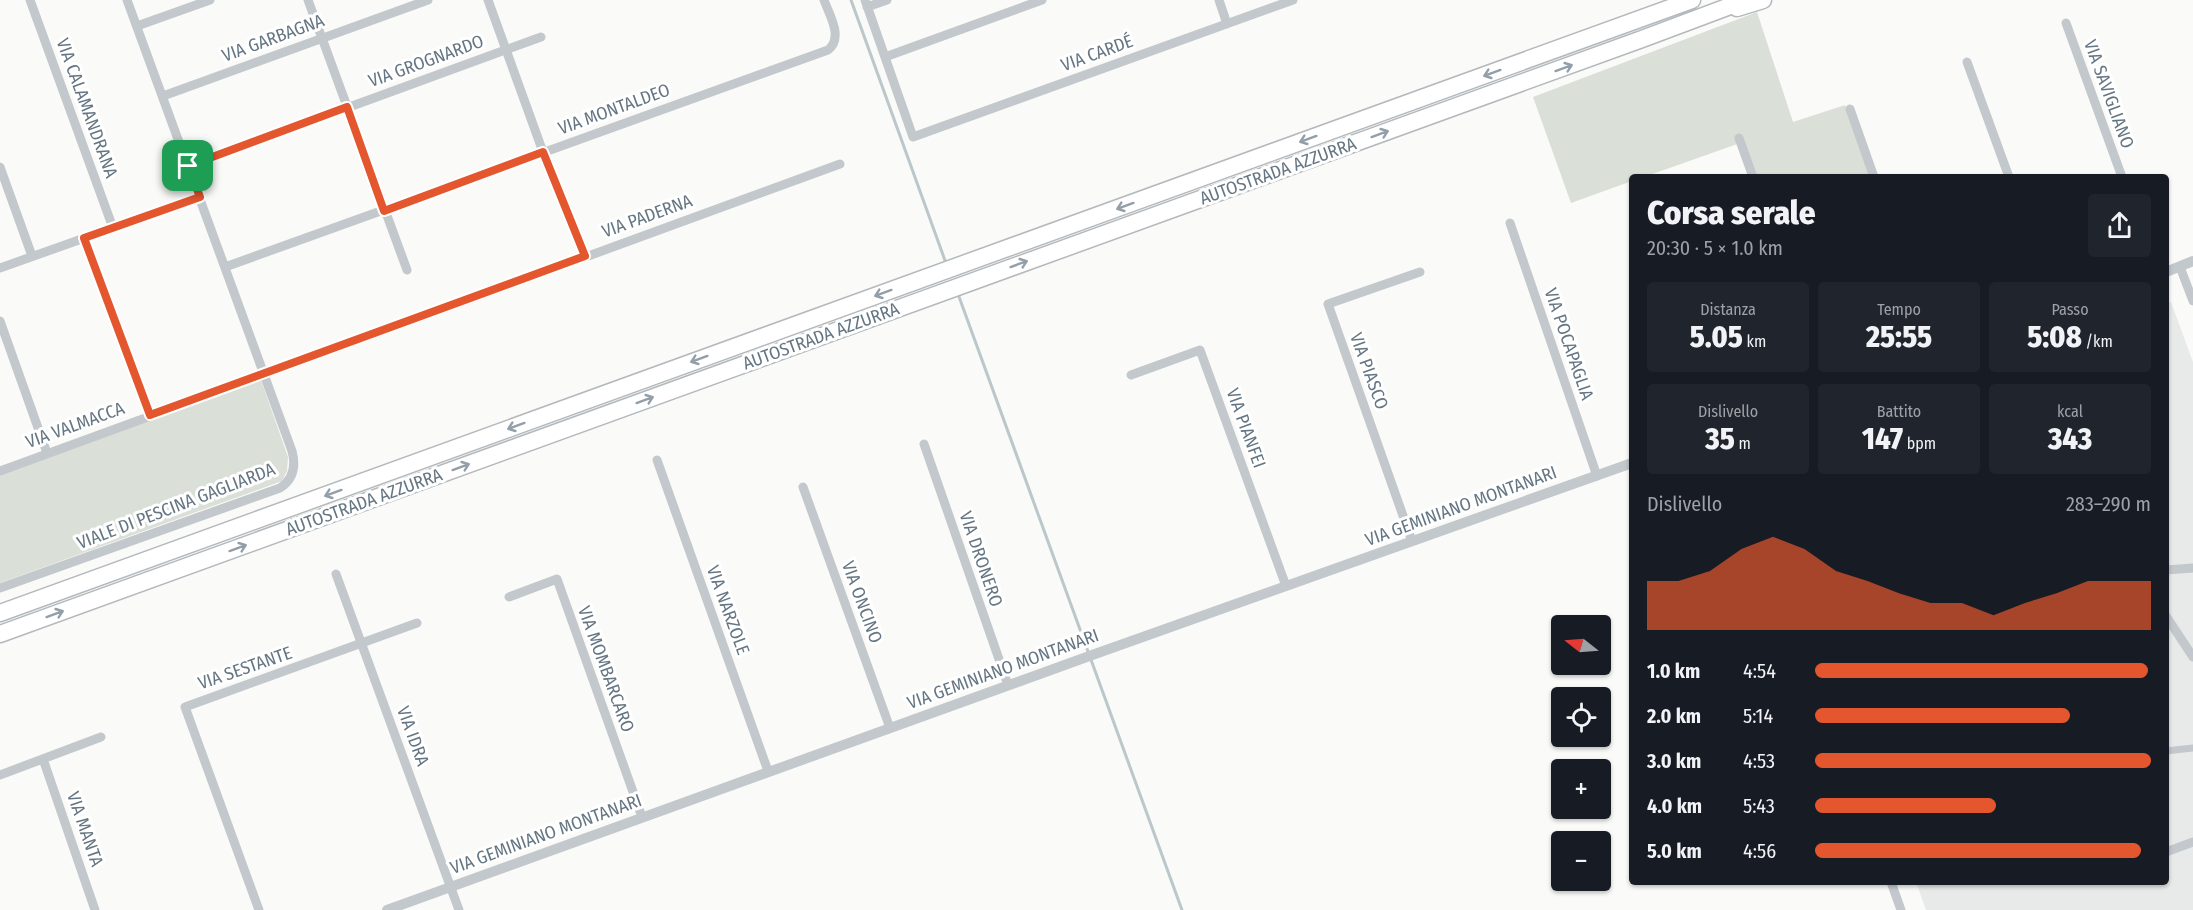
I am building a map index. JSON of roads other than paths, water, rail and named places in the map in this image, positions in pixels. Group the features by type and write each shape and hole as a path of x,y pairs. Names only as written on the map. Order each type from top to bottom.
{"highway":[{"path":"1634,22 1692,0"},
{"path":"1634,22 1703,0"},
{"path":"1642,39 1746,0"},
{"path":"1642,39 1763,0"},
{"name":"AUTOSTRADA AZZURRA","path":"0,613 1634,22"},
{"name":"AUTOSTRADA AZZURRA","path":"0,634 1642,39"}],"street":[{"name":"VIA CALAMANDRANA","path":"30,0 114,228"},
{"name":"VIALE DI PESCINA GAGLIARDA","path":"0,588 283,486 291,477 294,458 128,0"},
{"path":"137,26 210,0"},
{"path":"308,0 407,270"},
{"name":"VIA GARBAGNA","path":"163,96 428,0"},
{"path":"488,0 543,152 585,256"},
{"name":"VIA MONTALDEO","path":"225,267 828,50 834,45 836,31 824,0"},
{"path":"887,0 866,3 885,57 1042,0"},
{"path":"1219,0 1227,24"},
{"name":"VIA CARDÉ","path":"885,57 913,137 1293,0"},
{"name":"VIA SAVIGLIANO","path":"2066,23 2121,174"},
{"name":"VIA GROGNARDO","path":"188,166 540,38"},
{"path":"1967,62 2008,174"},
{"path":"1850,109 1874,174"},
{"path":"1739,138 1752,174"},
{"name":"VIA PADERNA","path":"263,375 840,164"},
{"path":"0,167 32,256"},
{"path":"0,268 200,197"},
{"name":"VIA POCAPAGLIA","path":"1510,224 1597,476"},
{"path":"84,238 150,415"},
{"path":"2169,271 2193,261"},
{"path":"2180,267 2193,301"},
{"name":"VIA PIASCO","path":"1412,541 1328,304 1420,272"},
{"path":"0,321 47,453"},
{"name":"VIA PIANFEI","path":"1131,375 1200,350 1286,586"},
{"name":"VIA VALMACCA","path":"0,471 263,375"},
{"name":"VIA DRONERO","path":"924,444 1008,685"},
{"name":"VIA NARZOLE","path":"657,460 768,771"},
{"name":"VIA GEMINIANO MONTANARI","path":"387,910 1082,658 1629,464"},
{"name":"VIA ONCINO","path":"803,487 890,728"},
{"path":"2169,570 2193,568"},
{"name":"VIA IDRA","path":"336,574 459,910"},
{"name":"VIA MOMBARCARO","path":"509,597 556,579 642,817"},
{"path":"2169,621 2193,657"},
{"name":"VIA SESTANTE","path":"259,910 185,707 417,623"},
{"path":"0,776 101,737"},
{"path":"2169,752 2193,748"},
{"name":"VIA MANTA","path":"43,759 95,910"},
{"path":"2169,851 2193,842"},
{"path":"1892,885 1901,910"}],"waterway":[{"path":"851,0 947,266"},
{"path":"958,294 1182,910"}]}
